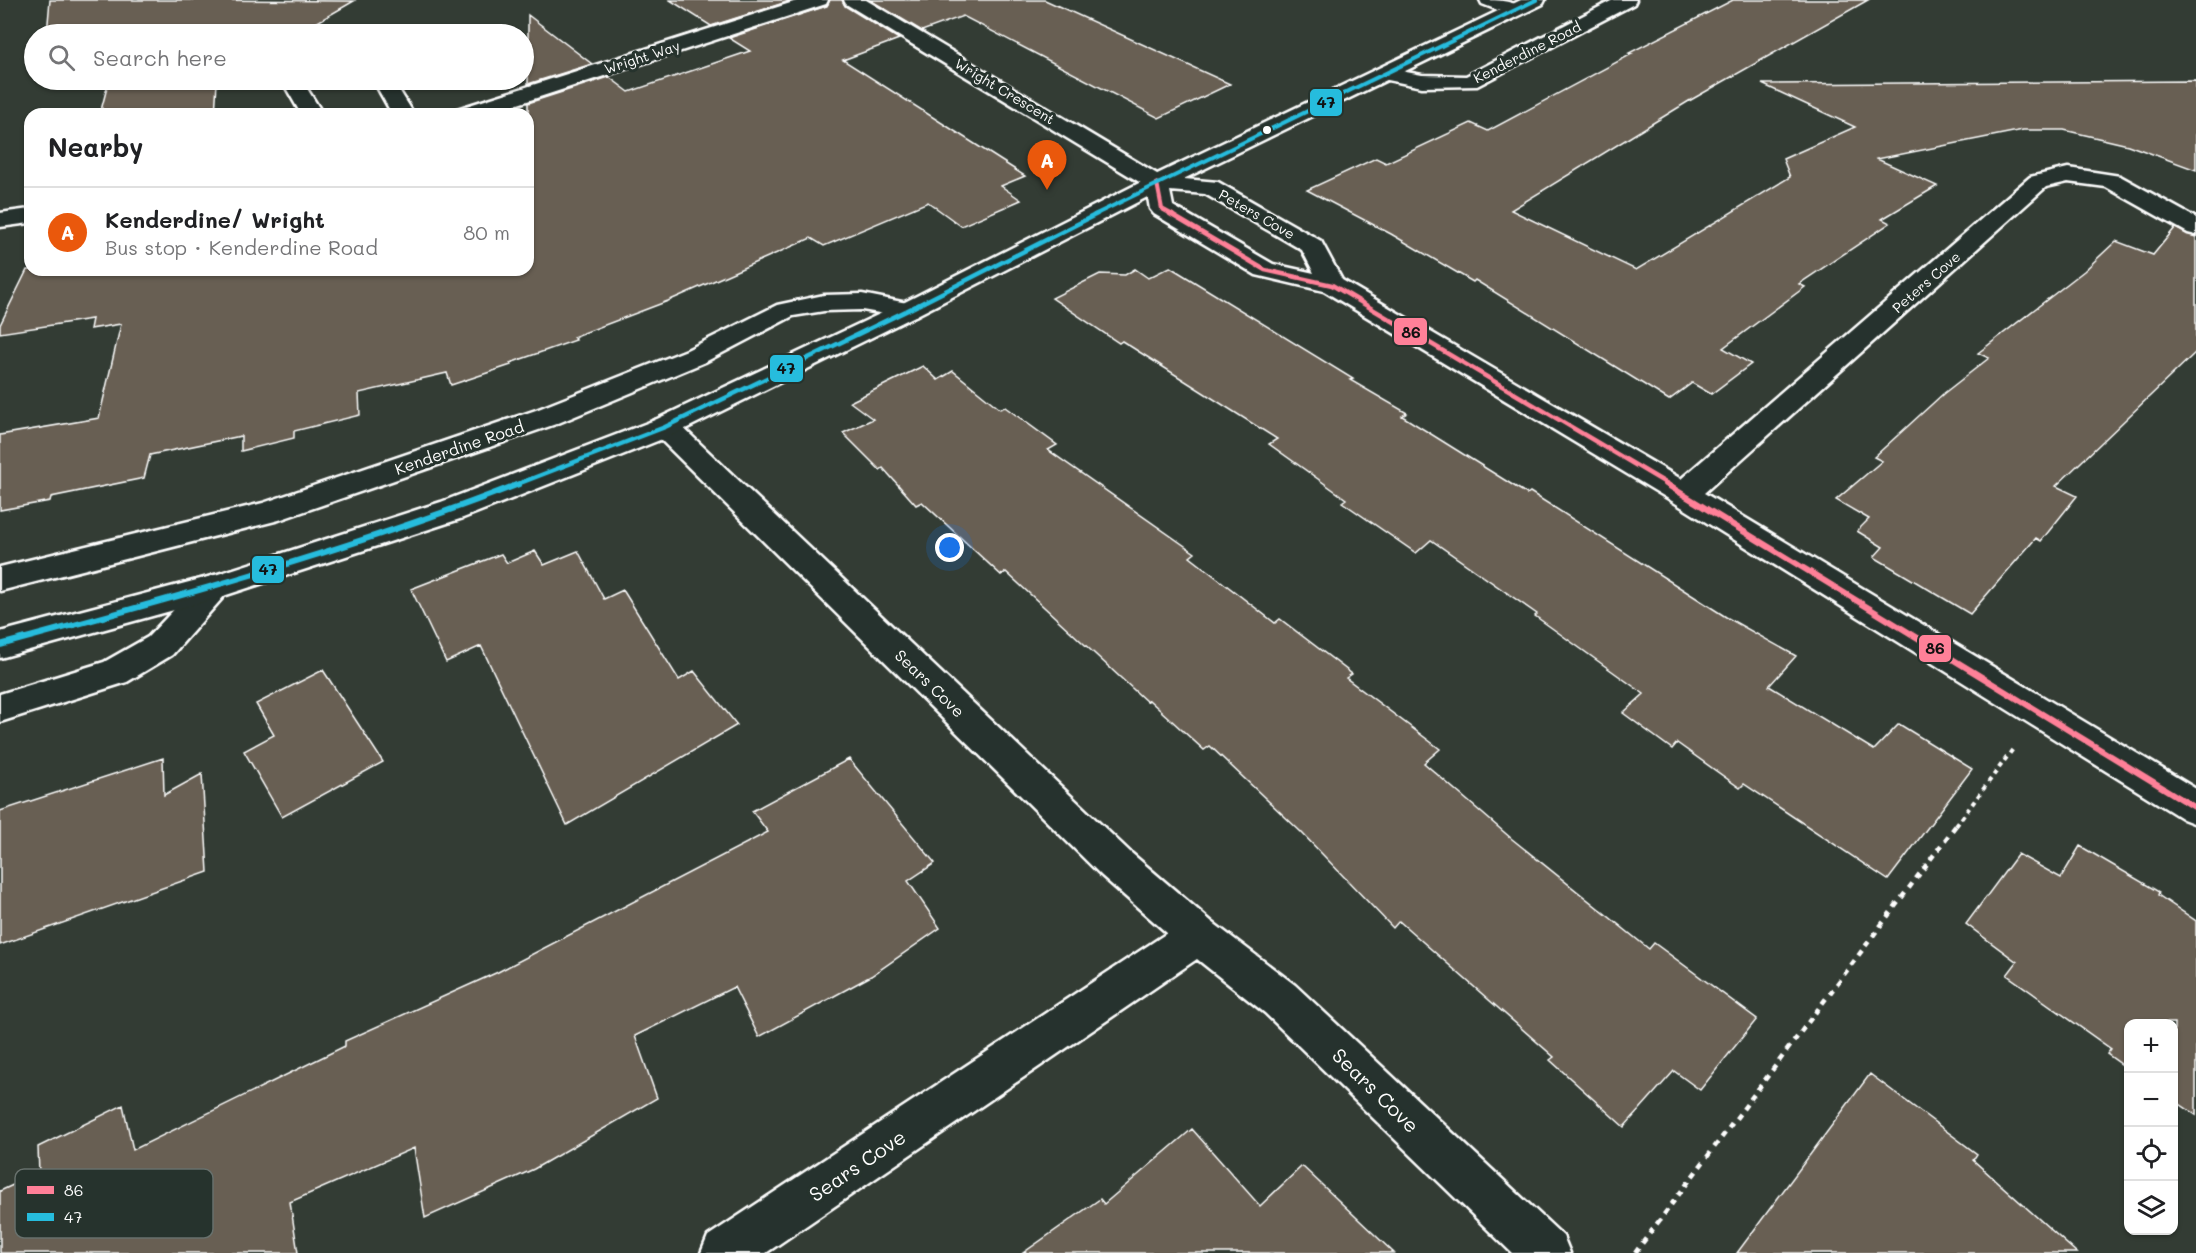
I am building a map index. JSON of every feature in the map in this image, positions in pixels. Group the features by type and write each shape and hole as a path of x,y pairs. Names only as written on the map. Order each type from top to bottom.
{"street":[{"name":"Wright Way","path":"484,108 819,0"},
{"name":"Wright Crescent","path":"853,0 1157,183"},
{"path":"1489,0 1525,5"},
{"name":"Kenderdine Road","path":"1385,75 1422,81 1470,82 1627,0"},
{"path":"0,645 214,587 452,510 665,427 908,310 1157,183 1385,75 1525,5"},
{"path":"298,90 309,108"},
{"path":"389,90 400,108"},
{"name":"Peters Cove","path":"1683,494 2020,201 2038,182 2068,175 2112,181 2196,228"},
{"path":"1157,183 1162,209 1265,270 1332,285 1683,494 2196,808"},
{"name":"Peters Cove","path":"1157,183 1210,187 1312,246 1332,285"},
{"path":"0,220 24,217"},
{"name":"Kenderdine Road","path":"0,579 268,512 546,417 696,356 786,310 824,303 862,302 908,310"},
{"name":"Sears Cove","path":"665,427 1116,864 1198,935 1280,999 1546,1253"},
{"path":"0,708 115,672 160,646 214,587"},
{"name":"Sears Cove","path":"725,1253 1198,935"}],"path":[{"path":"1635,1253 2017,743"}],"building":[{"path":"50,0 354,1 314,24 48,24"},
{"path":"670,0 793,0 711,26"},
{"path":"830,0 842,0 845,6 899,39 843,60 1025,176 1001,186 1021,200 961,226 928,202 824,246 811,238 668,301 573,337 576,340 510,363 511,365 451,385 447,373 359,393 360,415 294,431 294,438 241,451 241,436 150,455 144,478 51,497 50,501 0,510 0,435 99,418 121,324 90,329 92,319 0,333 0,325 24,276 534,276 534,108 528,108 528,103 609,77 629,92 750,51 729,38 827,6"},
{"path":"870,0 1045,0 1230,84 1159,118 963,16 922,31"},
{"path":"1733,0 1868,0 1689,101 1511,210 1636,270 1790,177 1783,159 1855,127 1762,84 2196,81 2196,170 2128,145 2064,130 2023,130 1877,159 1937,186 1882,219 1890,223 1799,284 1805,287 1723,348 1751,364 1711,394 1692,383 1669,400 1475,280 1473,282 1391,234 1307,190 1376,158 1386,163 1471,123 1488,131 1632,54 1629,53"},
{"path":"528,15 592,64 534,82 534,24 528,24"},
{"path":"106,90 217,90 215,108 102,108"},
{"path":"2175,228 2196,237 2196,352 2056,486 2077,496 2041,541 2036,538 1970,614 1874,557 1883,547 1857,531 1869,519 1836,500 1882,461 1874,457 1943,394 1989,358 1978,353 2084,271 2116,241 2153,255"},
{"path":"1170,267 1407,413 1402,416 1527,494 1530,492 1726,617 1796,656 1769,686 1874,750 1899,724 1972,769 1888,880 1744,784 1740,788 1677,743 1672,749 1623,713 1644,694 1535,616 1537,614 1431,540 1416,553 1342,502 1346,499 1269,444 1277,439 1122,341 1119,343 1052,298 1100,274 1125,275 1135,269 1148,278"},
{"path":"923,366 938,380 953,371 1000,409 1005,407 1057,445 1048,450 1195,553 1190,557 1275,623 1280,619 1352,674 1346,678 1440,749 1424,763 1512,839 1649,949 1654,943 1757,1019 1700,1090 1674,1071 1624,1127 1550,1060 1554,1057 1399,921 1393,928 1301,832 1210,746 1204,750 1149,700 1147,702 1006,572 1001,575 922,502 916,505 883,468 880,470 843,433 873,419 850,402"},
{"path":"535,551 544,565 578,551 604,599 623,590 679,680 694,671 737,725 567,825 481,646 446,662 411,589 501,554 507,563"},
{"path":"323,670 383,762 282,817 244,751 274,735 256,704"},
{"path":"163,758 164,795 202,774 208,872 0,945 0,811"},
{"path":"849,759 935,863 908,881 940,928 871,976 759,1037 734,987 635,1036 657,1098 534,1169 425,1218 414,1148 290,1202 298,1253 0,1253 0,1191 15,1184 15,1238 213,1238 213,1169 39,1169 38,1147 123,1105 133,1150 345,1046 345,1041 498,972 768,832 752,811"},
{"path":"2080,846 2159,892 2158,895 2196,921 2196,1115 2178,1103 2178,1019 2124,1019 2124,1066 2107,1054 2111,1049 2007,975 2017,962 1966,924 2018,854 2061,878"},
{"path":"1870,1074 1977,1154 1973,1160 2077,1253 1737,1253"},
{"path":"1192,1129 1260,1206 1302,1166 1394,1253 1023,1253 1100,1199 1104,1204"}],"transit line":[{"name":"47","path":"0,645 214,587 452,510 665,427 908,310 1157,183 1536,0"},
{"name":"86","path":"1157,183 1162,209 1265,270 1332,285 1683,494 2196,808"}],"place":[{"name":"Kenderdine/ Wright","path":"1047,190"}]}
